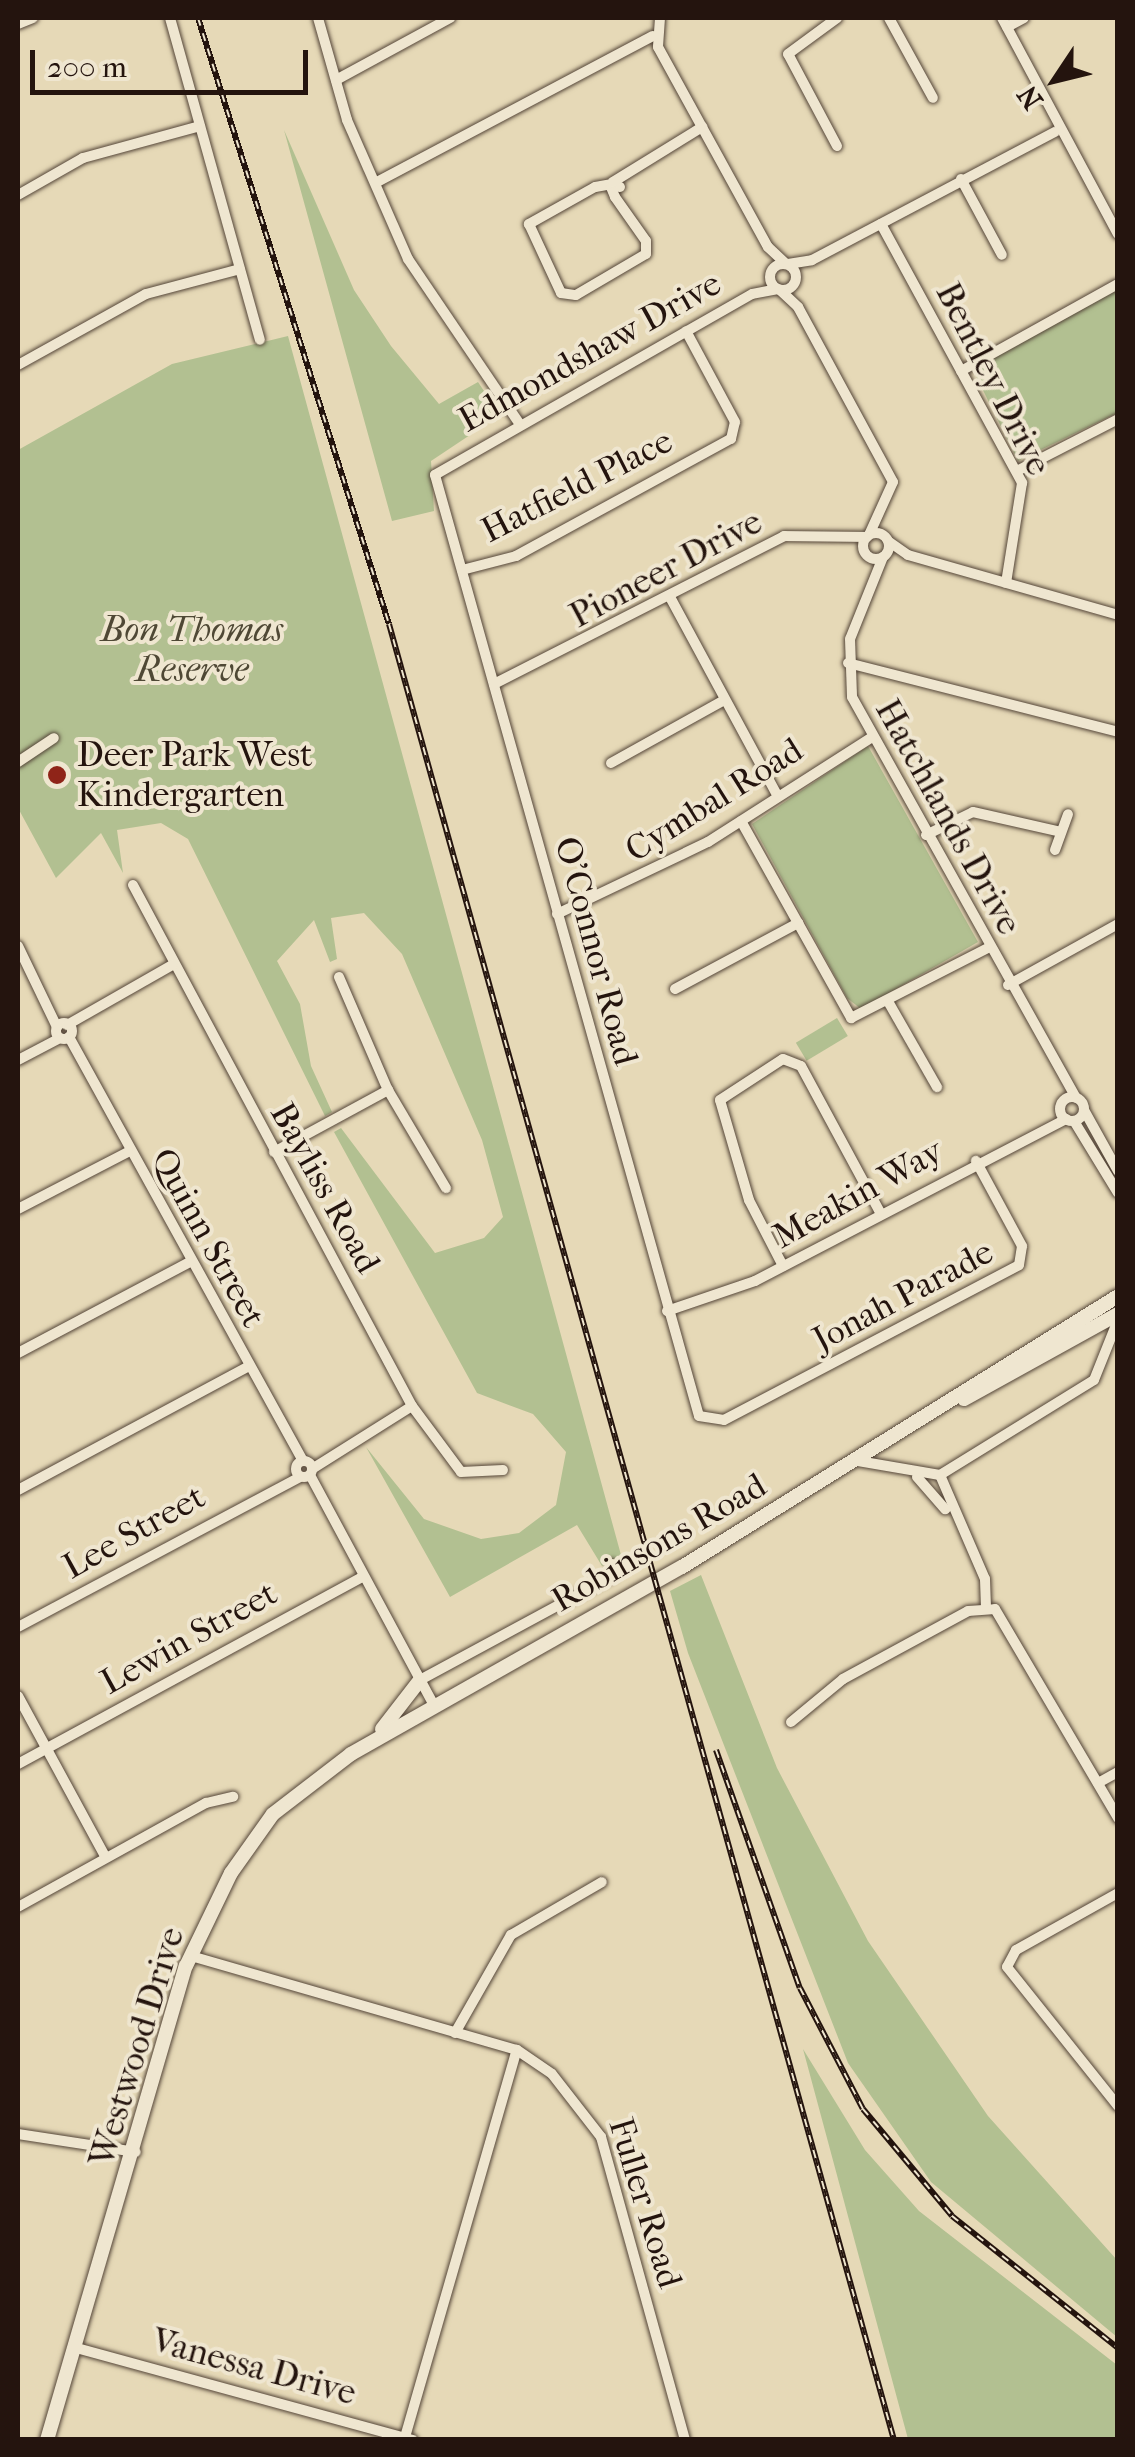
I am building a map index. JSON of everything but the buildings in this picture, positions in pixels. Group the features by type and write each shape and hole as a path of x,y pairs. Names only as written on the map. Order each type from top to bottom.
{"main road":[{"name":"Robinsons Road","path":"434,1705 858,1461 1118,1296"},
{"name":"Robinsons Road","path":"910,1427 1118,1317"},
{"path":"359,1749 420,1680"},
{"name":"Westwood Drive","path":"48,2440 80,2349 191,1956 259,1830 359,1749 434,1705"}],"street":[{"path":"18,24 33,18"},
{"path":"170,18 260,340"},
{"path":"318,18 336,80 408,258 516,424"},
{"path":"336,80 446,18"},
{"path":"377,182 653,36 660,18"},
{"path":"837,18 788,54 837,146"},
{"path":"889,18 933,98"},
{"path":"1024,18 1005,22 1056,132 1114,220 1118,234"},
{"path":"653,36 768,247 797,279 798,307"},
{"path":"18,194 82,158 200,126"},
{"path":"615,187 635,226 640,248 626,264 587,285 568,288 552,274 538,248 536,228 548,212 585,193 615,187 631,169 703,130"},
{"path":"787,264 812,260 1056,132"},
{"path":"961,179 1002,255"},
{"name":"Bentley Drive","path":"881,224 1018,473 1024,514 1003,582"},
{"path":"768,247 770,276 798,307 890,474 884,556 866,579"},
{"path":"779,290 797,279 812,260"},
{"name":"Edmondshaw Drive","path":"439,472 455,458 752,294 787,264"},
{"path":"18,365 146,294 240,269"},
{"path":"961,370 1118,284"},
{"name":"Edmondshaw Drive","path":"752,294 779,290"},
{"name":"Hatfield Place","path":"462,570 516,556 715,446 728,429 725,408 683,332"},
{"path":"1018,473 1118,419"},
{"name":"O'Connor Road","path":"439,472 440,492 666,1306 705,1422"},
{"path":"886,511 868,536 866,579 848,666 877,666 1118,732"},
{"name":"Pioneer Drive","path":"492,680 517,674 784,536 868,536 887,540"},
{"path":"845,537 865,552 908,555 1118,615"},
{"path":"887,540 908,555"},
{"path":"667,598 776,794"},
{"name":"Hatchlands Drive","path":"848,666 872,737 1054,1069 1084,1109"},
{"path":"611,764 724,700"},
{"name":"Cymbal Road","path":"556,910 582,902 741,821 776,794 872,737"},
{"path":"18,762 54,738"},
{"path":"926,836 974,812 1061,832"},
{"path":"1055,850 1068,814"},
{"path":"741,821 842,1004 868,1014 988,948"},
{"name":"Bayliss Road","path":"133,885 174,968 414,1409 461,1472 503,1470"},
{"path":"675,989 798,922"},
{"path":"1008,985 1118,924"},
{"name":"Quinn Street","path":"18,946 434,1705"},
{"path":"18,1060 174,968"},
{"path":"339,977 388,1090 446,1188"},
{"path":"890,1003 937,1087"},
{"path":"783,1266 746,1194 726,1120 730,1090 776,1064 804,1074 881,1214"},
{"name":"Hatchlands Drive","path":"1054,1069 1061,1105 1070,1120"},
{"path":"274,1152 388,1090"},
{"path":"1061,1105 1076,1098"},
{"name":"Meakin Way","path":"1044,1124 1061,1105"},
{"path":"1112,1164 1070,1120 1084,1109 1112,1164 1118,1193"},
{"name":"Meakin Way","path":"666,1306 693,1300 783,1266 1044,1124 1070,1120"},
{"path":"18,1209 127,1149"},
{"name":"Jonah Parade","path":"705,1422 771,1397 1022,1262 976,1160"},
{"path":"18,1353 188,1259"},
{"path":"858,1461 918,1477 940,1475 1094,1380 1118,1317"},
{"path":"18,1490 246,1364"},
{"name":"Lee Street","path":"18,1627 414,1409"},
{"path":"940,1475 952,1517 985,1579 986,1607"},
{"path":"918,1477 952,1517"},
{"name":"Robinsons Road","path":"420,1680 612,1576 612,1564"},
{"name":"Lewin Street","path":"22,1762 360,1574"},
{"path":"792,1722 843,1679 986,1607"},
{"path":"986,1607 1010,1623 1118,1818"},
{"path":"18,1696 106,1858"},
{"path":"1098,1783 1118,1772"},
{"path":"18,1907 106,1858 233,1798"},
{"path":"456,2032 511,1934 602,1882"},
{"path":"1118,1893 1016,1950 1007,1967 1118,2106"},
{"name":"Fuller Road","path":"191,1956 517,2050 585,2106 602,2137 685,2440"},
{"path":"409,2438 517,2050"},
{"path":"18,2134 137,2152"},
{"name":"Vanessa Drive","path":"80,2349 409,2438"}],"green space":[{"path":"284,130 354,290 391,346 439,404 478,382 500,415 431,461 434,511 392,521"},
{"path":"1117,290 1117,413 1018,461 973,370"},
{"name":"Bon Thomas Reserve","path":"288,336 621,1555 602,1566 577,1525 450,1597 366,1447 424,1519 481,1539 519,1533 556,1505 566,1452 533,1414 477,1393 334,1132 341,1128 435,1253 484,1238 503,1217 482,1140 402,954 364,913 331,918 337,959 330,962 314,920 277,961 300,1004 311,1066 332,1112 325,1116 188,839 161,823 117,830 123,873 101,833 56,878 18,808 18,450 172,364"},
{"path":"868,746 978,942 861,1009 847,998 752,824"},
{"path":"837,1018 848,1036 807,1061 796,1043"},
{"path":"701,1575 777,1768 868,1941 988,2116 1117,2260 1117,2337 931,2182 848,2063 688,1653 670,1591"},
{"path":"803,2049 865,2150 919,2211 1117,2365 1117,2439 908,2439"}],"railway":[{"path":"198,18 389,624 894,2440"},
{"path":"716,1750 800,1988 863,2109 952,2216 1118,2348"}],"place":[{"name":"Deer Park West Kindergarten","path":"57,775"}]}
